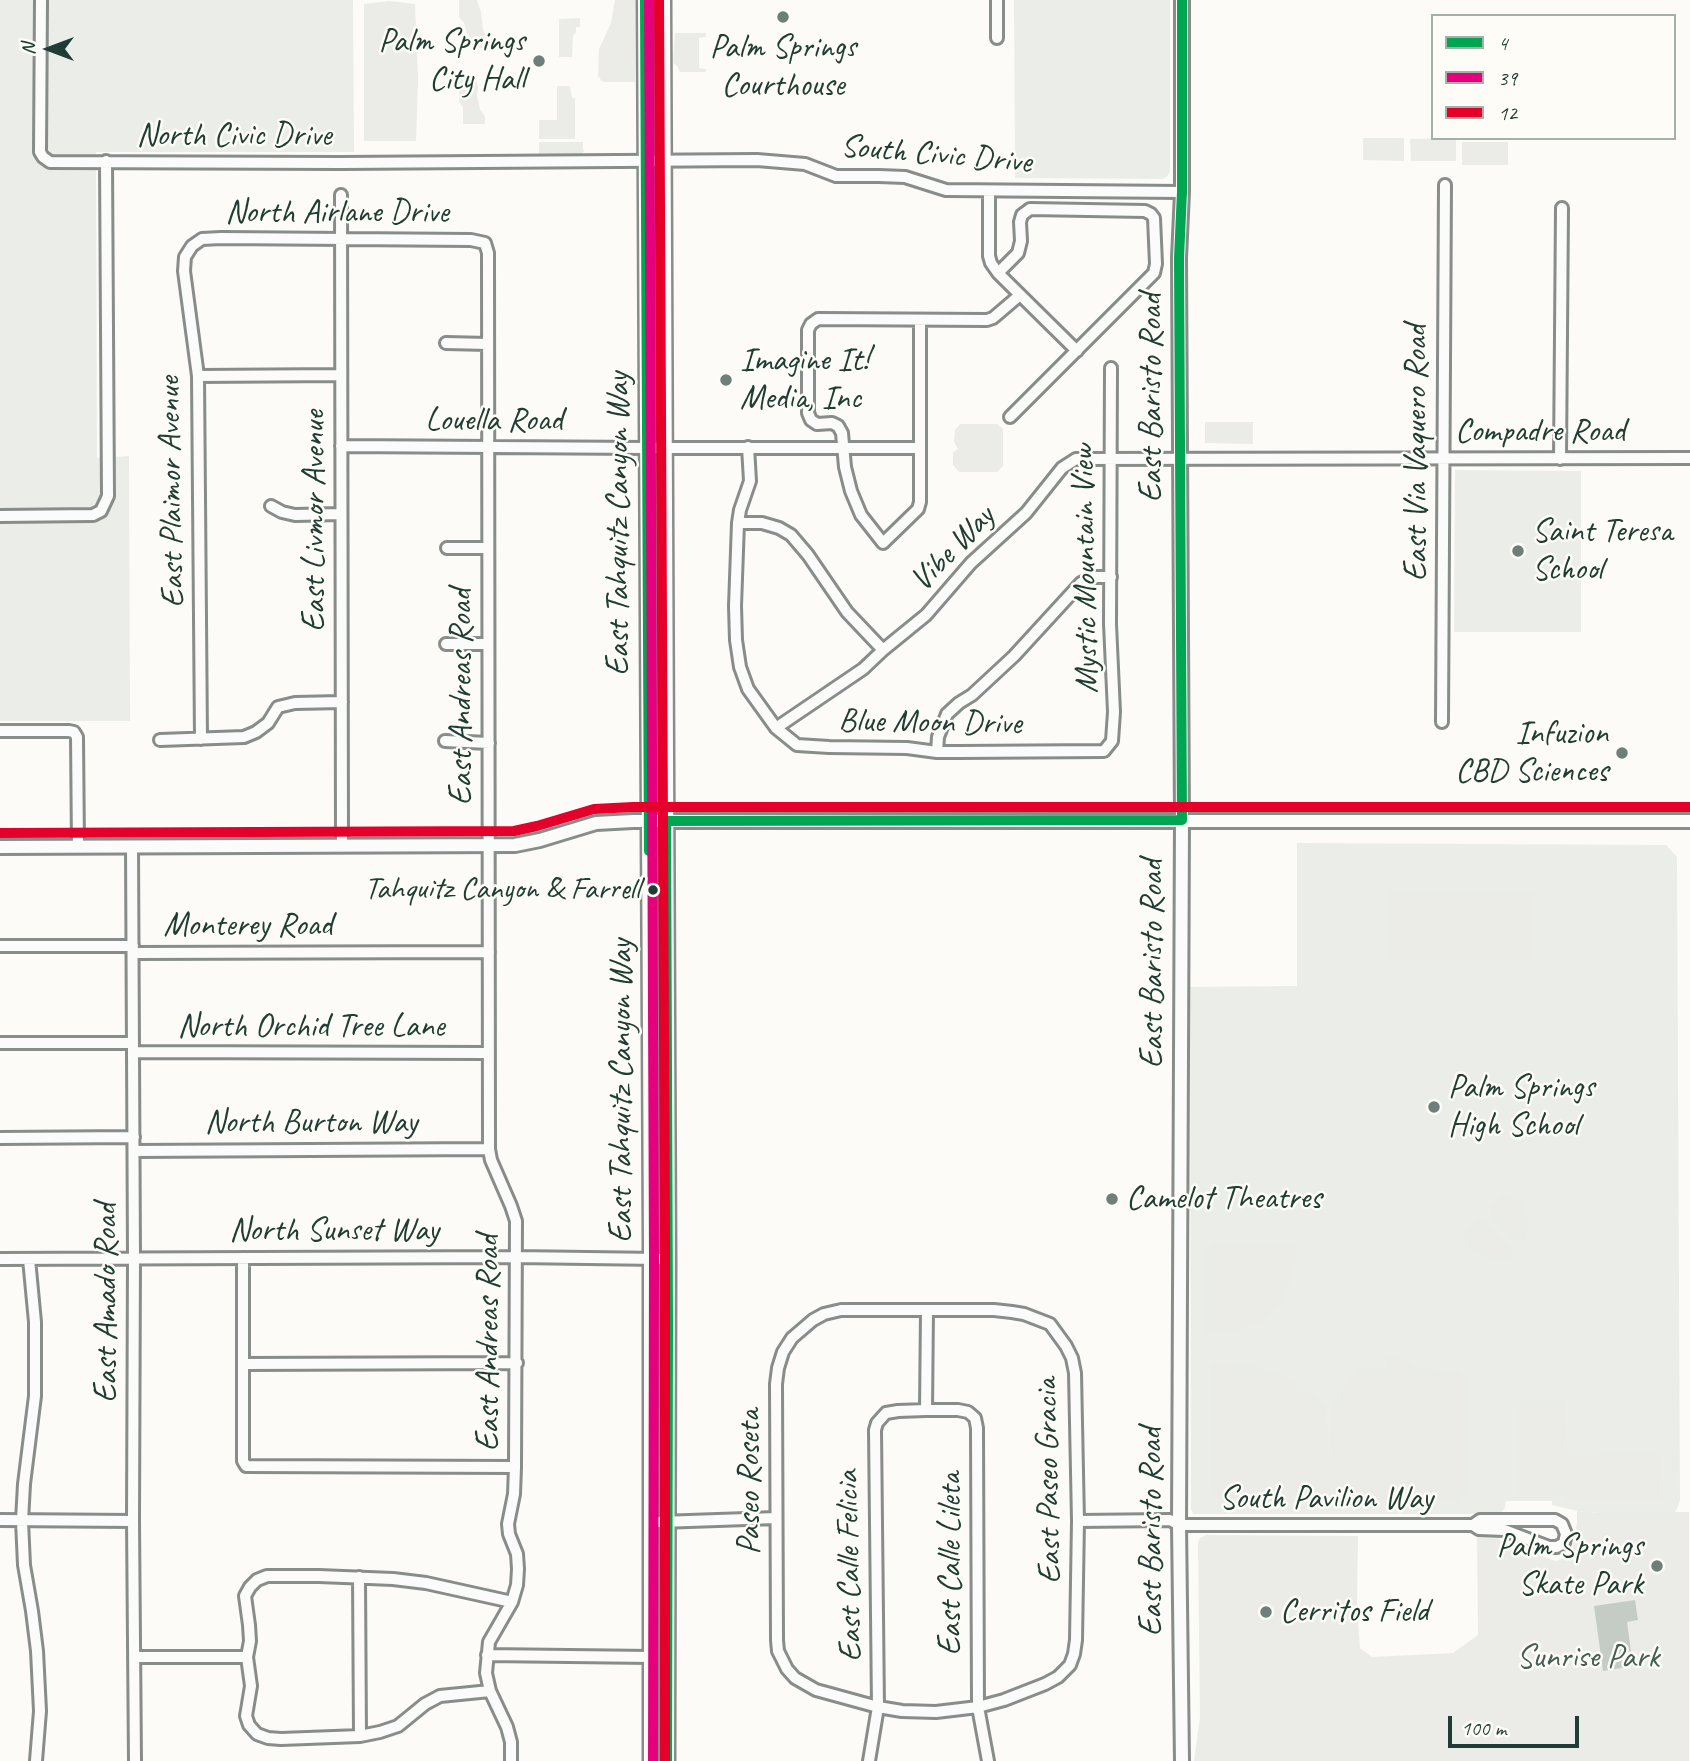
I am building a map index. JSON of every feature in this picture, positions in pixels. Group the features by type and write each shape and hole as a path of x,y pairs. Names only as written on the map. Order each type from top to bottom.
{"main road":[{"name":"East Tahquitz Canyon Way","path":"645,0 651,1761"},
{"name":"East Tahquitz Canyon Way","path":"663,0 668,1259 667,1761"}],"street":[{"path":"41,0 40,152 50,162 106,161"},
{"path":"997,0 997,38"},
{"name":"East Baristo Road","path":"1182,0 1182,192 1179,258 1182,820 1179,1525 1182,1761"},
{"name":"North Civic Drive","path":"0,516 93,515 100,511 108,496 106,161 348,163 646,160"},
{"name":"South Civic Drive","path":"646,160 757,160 805,164 836,176 905,177 946,190 1182,192"},
{"name":"East Via Vaquero Road","path":"1442,722 1444,185"},
{"path":"989,191 991,263 1077,351"},
{"name":"East Livmor Avenue","path":"341,195 342,846"},
{"path":"1560,459 1562,208"},
{"path":"998,273 1018,253 1021,241 1020,222 1022,215 1030,209 1145,211 1154,218 1154,273 1010,417"},
{"name":"North Airlane Drive","path":"192,246 202,239 221,238 471,240 485,243"},
{"name":"East Andreas Road","path":"485,243 488,253 489,1149 516,1221 515,1467 508,1524 519,1570 512,1602 489,1642 486,1673 490,1691 507,1727 511,1742 511,1761"},
{"name":"East Plaimor Avenue","path":"192,246 185,257 184,271 198,376 201,739"},
{"path":"920,320 920,502 918,509 883,543 861,515 851,491 845,467 842,433 838,426 832,423 817,424 811,420 808,413 808,330 811,324 818,318 993,318 1020,295"},
{"path":"446,343 488,344"},
{"name":"Mystic Mountain View","path":"1089,752 1104,751 1112,741 1114,729 1111,368"},
{"path":"198,376 341,375"},
{"name":"Louella Road","path":"341,446 920,448"},
{"path":"748,447 750,481 738,523 736,640 740,667 748,689 776,728"},
{"name":"Compadre Road","path":"1180,459 1690,458"},
{"name":"Vibe Way","path":"776,728 863,669 926,615 971,564 1026,513 1062,468 1076,459 1180,459"},
{"path":"271,506 295,515 341,514"},
{"path":"738,523 762,523 791,535 847,612 883,650"},
{"path":"447,548 488,548"},
{"path":"937,752 937,737 947,714 1014,656 1081,583 1093,577 1111,577"},
{"path":"446,645 488,644"},
{"path":"160,740 244,737 268,723 278,707 295,703 342,702"},
{"name":"Blue Moon Drive","path":"776,728 797,745 908,748 937,752 1089,752"},
{"path":"0,731 74,732 77,737 78,846"},
{"path":"445,741 489,743"},
{"path":"0,846 515,845 596,824 649,821 1690,821"},
{"name":"East Amado Road","path":"132,846 135,1761"},
{"name":"Monterey Road","path":"0,946 489,952"},
{"name":"North Orchid Tree Lane","path":"0,1043 133,1048 489,1053"},
{"path":"0,1138 134,1137"},
{"name":"North Burton Way","path":"134,1151 489,1149"},
{"path":"243,1258 243,1461 246,1466 515,1467"},
{"name":"North Sunset Way","path":"0,1259 668,1259"},
{"path":"30,1259 35,1321 35,1396 22,1521 24,1565 37,1651 40,1711 36,1761"},
{"name":"Paseo Roseta","path":"926,1311 841,1310 824,1314 792,1338 783,1352 776,1384 777,1640 780,1657 787,1669 803,1684 816,1690 902,1711 936,1712 978,1707"},
{"name":"East Paseo Gracia","path":"926,1311 995,1310 1024,1314 1049,1324 1059,1334 1072,1358 1075,1373 1078,1521 1074,1654 1070,1665 1058,1677 1004,1700 978,1707"},
{"path":"926,1311 926,1410"},
{"path":"243,1364 517,1363"},
{"name":"East Calle Felicia","path":"869,1761 878,1707 875,1430 877,1423 886,1413 926,1410"},
{"name":"East Calle Lileta","path":"926,1410 968,1412 975,1418 977,1428 978,1707 988,1761"},
{"path":"651,1522 776,1518"},
{"name":"South Pavilion Way","path":"1078,1521 1170,1520 1179,1525 1473,1525 1479,1529 1504,1530 1549,1547 1558,1547 1564,1543 1566,1534 1562,1524 1555,1520 1480,1520 1473,1525"},
{"path":"0,1521 133,1521"},
{"path":"490,1691 440,1696 425,1704 398,1726 360,1736 281,1739 257,1734 249,1725 246,1716 251,1686 245,1596 257,1580 267,1576 359,1577 426,1583 512,1602"},
{"path":"359,1577 360,1736"},
{"path":"487,1655 651,1657"},
{"path":"134,1657 247,1657"}],"shaded area":[{"path":"0,0 353,0 354,152 96,152 97,458 129,456 130,721 0,721"},
{"path":"1014,0 1170,0 1170,171 1167,177 1015,178"},
{"name":"Saint Teresa School","path":"1455,470 1581,471 1581,632 1454,632"},
{"name":"Palm Springs High School","path":"1297,843 1666,845 1677,857 1680,1501 1675,1513 1577,1511 1552,1505 1552,1501 1506,1501 1500,1514 1194,1514 1191,1510 1190,987 1297,986"},
{"path":"1635,1600 1638,1620 1627,1622 1633,1666 1603,1671 1594,1606"}],"green space":[{"path":"459,0 477,0 487,37 487,48 473,48 472,39 459,17"},
{"path":"615,0 635,0 635,82 604,82 598,77 599,49 611,23"},
{"path":"389,1 415,4 418,80 416,141 364,141 364,4"},
{"path":"580,18 580,27 576,27 573,36 572,57 559,57 559,19"},
{"path":"675,33 706,33 706,37 699,38 699,68 706,69 706,72 680,72 673,63"},
{"path":"459,79 476,80 485,124 463,124"},
{"path":"557,86 570,86 572,98 575,98 575,139 539,139 539,120 557,120"},
{"path":"1363,138 1404,138 1404,161 1363,160"},
{"path":"1410,139 1456,140 1456,161 1411,161"},
{"path":"539,142 583,142 584,151 582,154 539,155"},
{"path":"1462,142 1508,142 1508,165 1462,165"},
{"path":"1205,422 1253,422 1253,444 1205,443"},
{"path":"960,424 997,424 1003,429 1003,466 997,472 959,472 953,465 953,452 958,449 954,442 955,430"},
{"path":"1389,892 1533,893 1532,961 1389,960"},
{"path":"1505,1193 1521,1203 1527,1214 1529,1226 1525,1242 1516,1242 1491,1217 1489,1209"},
{"path":"1479,1219 1486,1221 1512,1247 1512,1256 1493,1260 1470,1250 1463,1235"},
{"path":"1214,1244 1295,1244 1296,1262 1281,1301 1257,1324 1232,1333 1205,1335 1205,1253"},
{"path":"1385,1356 1399,1356 1415,1369 1457,1370 1467,1378 1468,1489 1456,1501 1222,1503 1210,1492 1210,1362 1256,1366 1284,1375 1326,1407 1329,1471 1330,1407 1358,1368 1386,1369"},
{"path":"1519,1401 1566,1401 1567,1455 1662,1454 1663,1501 1566,1501 1566,1496 1519,1496"},
{"name":"Sunrise Park","path":"1577,1511 1689,1512 1689,1761 1194,1761 1200,1717 1200,1538 1206,1535 1358,1536 1357,1603 1360,1648 1372,1657 1453,1653 1478,1635 1477,1536 1481,1532 1495,1533 1501,1541 1556,1561 1571,1555"}],"transit line":[{"name":"4","path":"645,0 649,851"},
{"name":"39","path":"649,0 654,1259 653,1761"},
{"name":"12","path":"659,0 665,1761"},
{"name":"4","path":"667,1761 666,821 1182,820 1179,258 1182,192 1182,0"},
{"name":"12","path":"0,833 514,831 594,809 633,807 1690,807"}],"place":[{"name":"Palm Springs Courthouse","path":"783,17"},
{"name":"Palm Springs City Hall","path":"539,61"},
{"name":"Imagine It! Media, Inc","path":"726,380"},
{"name":"Saint Teresa School","path":"1518,551"},
{"name":"Infuzion CBD Sciences","path":"1622,753"},
{"name":"Tahquitz Canyon & Farrell","path":"653,890"},
{"name":"Palm Springs High School","path":"1434,1107"},
{"name":"Camelot Theatres","path":"1112,1199"},
{"name":"Palm Springs Skate Park","path":"1657,1566"},
{"name":"Cerritos Field","path":"1266,1612"}]}
